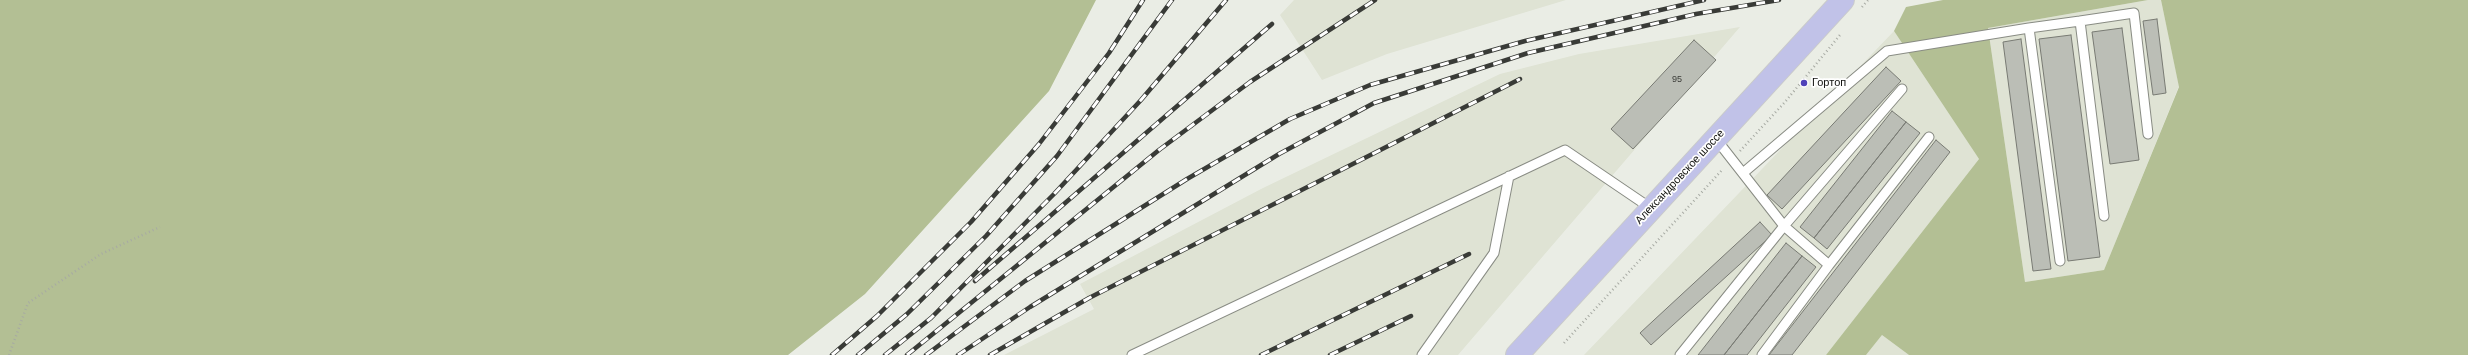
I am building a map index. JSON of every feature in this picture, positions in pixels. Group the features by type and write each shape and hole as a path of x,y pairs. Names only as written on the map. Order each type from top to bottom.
{"main road":[{"name":"Александровское шоссе","path":"1517,355 1716,139 1851,6"}],"lane":[{"path":"1743,173 1887,51 2134,13 2148,134"},
{"path":"2080,21 2104,216"},
{"path":"2029,28 2060,262"},
{"path":"1680,355 1784,226 1902,89"},
{"path":"1762,355 1929,137"},
{"path":"1716,139 1784,226 1830,265"},
{"path":"1132,355 1565,150 1652,209"},
{"path":"1422,355 1494,253 1509,176"}],"path":[{"path":"1851,6 1868,0"},
{"path":"1564,343 1785,102 1843,30"},
{"path":"9,355 28,303 101,254 160,227"}],"shaded area":[{"path":"1294,0 1566,0 1387,54 1322,80 1280,15"},
{"path":"2148,0 2161,0 2179,86 2104,270 2025,282 1988,28"},
{"path":"1740,27 1458,355 1004,355 1094,309 1080,284 1263,188 1500,74 1579,54"},
{"path":"1894,31 1979,159 1826,355 1584,355"},
{"path":"1882,335 1909,355 1866,355"}],"green space":[{"path":"0,0 1096,0 1049,91 865,294 788,355 0,355"},
{"path":"1943,0 2148,0 1988,28 2025,282 2104,270 2179,87 2161,0 2468,0 2468,355 1909,355 1882,335 1866,355 1826,355 1979,159 1894,31 1906,7"}],"building":[{"path":"2157,19 2166,93 2153,95 2143,21"},
{"path":"2122,28 2139,160 2110,164 2092,32"},
{"path":"2071,35 2100,257 2068,261 2039,39"},
{"path":"2021,39 2051,269 2033,271 2003,42"},
{"path":"1694,40 1716,60 1633,149 1611,129"},
{"path":"1886,67 1901,81 1782,209 1767,195"},
{"path":"1892,111 1906,122 1814,238 1800,227"},
{"path":"1906,122 1920,133 1827,249 1814,238"},
{"path":"1936,140 1950,152 1792,355 1769,355"},
{"path":"1760,222 1772,235 1651,345 1640,333"},
{"path":"1786,243 1802,256 1724,355 1698,355"},
{"path":"1802,256 1816,267 1747,355 1724,355"}],"railway":[{"path":"832,355 877,316 971,222 1039,144 1109,53 1143,0"},
{"path":"858,355 907,314 986,236 1057,156 1172,0"},
{"path":"885,355 931,318 1054,194 1141,100 1226,0"},
{"path":"907,355 1159,150 1250,82 1375,0"},
{"path":"926,355 1025,281 1187,179 1290,119 1370,85 1525,41 1704,0"},
{"path":"958,355 1030,307 1279,154 1374,103 1528,53 1696,14 1779,0"},
{"path":"975,281 1272,24"},
{"path":"990,355 1089,298 1520,79"},
{"path":"1261,355 1469,254"},
{"path":"1330,355 1411,316"}],"place":[{"name":"Гортоп","path":"1804,83"}]}
